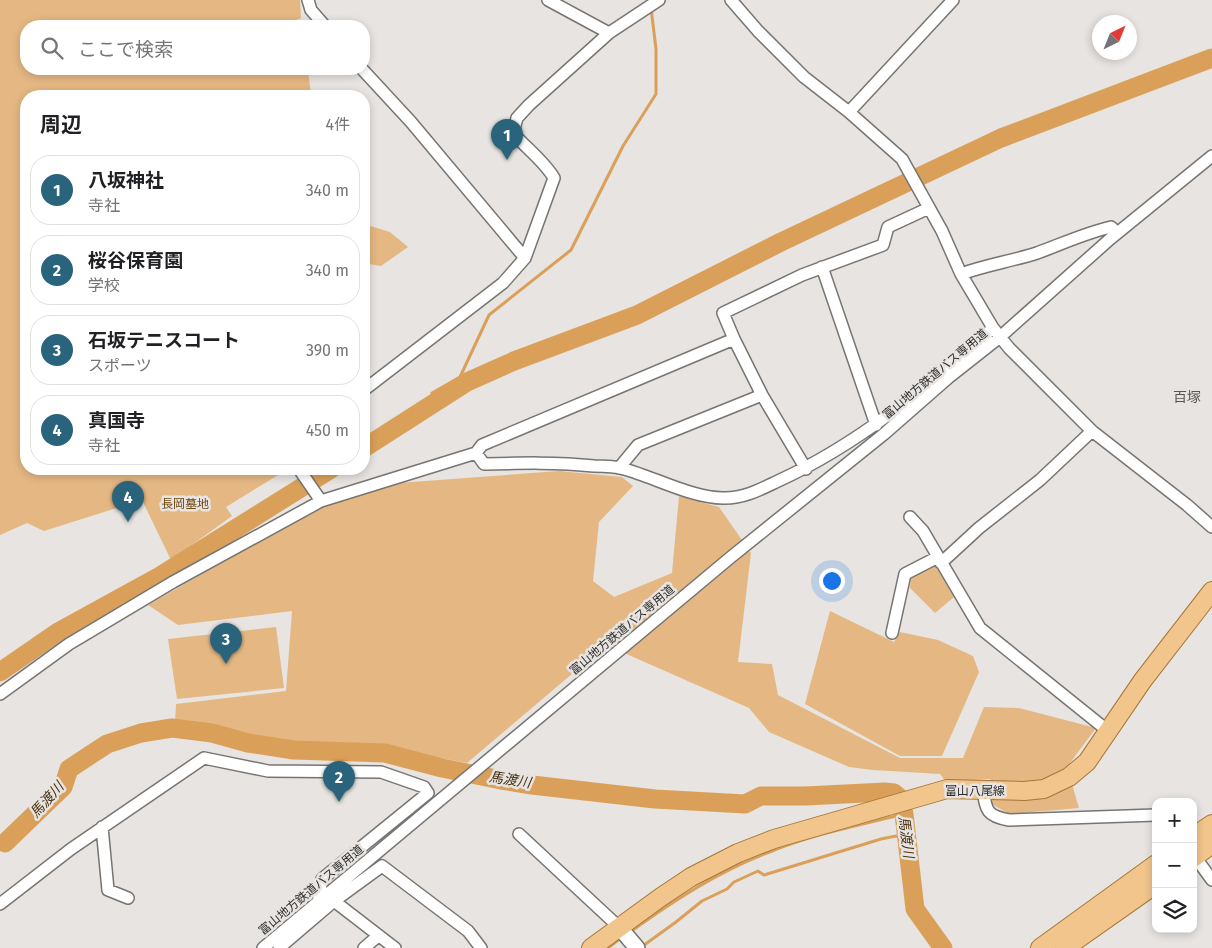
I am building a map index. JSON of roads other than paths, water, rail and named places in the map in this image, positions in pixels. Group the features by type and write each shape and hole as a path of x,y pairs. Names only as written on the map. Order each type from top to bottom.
{"main road":[{"name":"富山八尾線","path":"592,948 691,876 738,853 774,839 947,789 1024,791 1044,789 1069,777 1087,762 1143,680 1212,591"},
{"path":"1197,834 1212,824"},
{"path":"1197,854 1212,844"},
{"path":"1040,948 1152,867"},
{"path":"1065,948 1152,887"}],"street":[{"path":"308,0 311,10 320,20"},
{"path":"548,0 609,33"},
{"path":"370,385 503,283 525,258 554,178 548,168 513,133 517,118 609,33 659,0"},
{"path":"731,0 758,31 804,76 849,112 902,159 942,231 961,274 1009,348 1092,431 1187,505 1212,527"},
{"path":"849,112 954,0"},
{"path":"368,75 411,122 525,258"},
{"path":"476,453 484,464 556,462 619,468 680,489 724,498 747,496 806,469 876,425 997,332 1212,156"},
{"path":"806,469 762,395 723,313 802,275 882,245 888,227 929,208"},
{"path":"961,274 1036,253 1088,232 1111,227 1117,233"},
{"path":"822,268 876,425"},
{"name":"富山地方鉄道バス専用道","path":"264,948 730,557 884,434 997,332"},
{"path":"0,694 69,644 173,582 321,501 476,453 482,445 734,339"},
{"path":"619,468 638,445 762,395"},
{"path":"892,633 905,574 940,560 1040,480 1092,431"},
{"path":"303,475 321,501"},
{"path":"910,517 923,531 980,628 1108,731"},
{"path":"0,904 71,849 204,758 268,771 381,772 424,787 428,793 322,879 318,903"},
{"path":"983,790 986,808 994,817 1009,820 1152,815"},
{"path":"102,827 108,890 128,898"},
{"path":"519,834 620,928 638,948"},
{"path":"1197,860 1212,880"},
{"path":"279,948 334,901 382,866 468,931 481,948"},
{"path":"334,901 395,948"},
{"path":"364,948 378,936"}],"waterway":[{"path":"437,402 432,393 460,377 489,315 571,250 623,146 656,94 656,49 651,8"},
{"path":"370,444 467,382 514,361 637,315 781,242 1001,138 1212,58"},
{"path":"0,672 58,632 160,576 321,475"},
{"name":"馬渡川","path":"5,843 63,787 69,769 107,744 141,733 172,728 212,733 248,743 294,750 385,753 442,768 501,780 655,799 745,804 761,796 894,793 900,798 904,814 915,909 943,948"},
{"path":"630,932 664,908 734,867 804,840 904,814"},
{"path":"640,948 702,901 727,889 734,882 758,871 764,875 881,839 896,836 906,838"},
{"name":"馬渡川","path":"0,846 5,843"},
{"path":"608,948 621,938"}],"place":[{"name":"八坂神社","path":"507,160"},
{"name":"真国寺","path":"128,522"},
{"name":"石坂テニスコート","path":"226,664"},
{"name":"桜谷保育園","path":"339,802"}],"district":[{"name":"百塚","path":"1187,397"}],"park label":[{"name":"長岡墓地","path":"185,504"}]}
